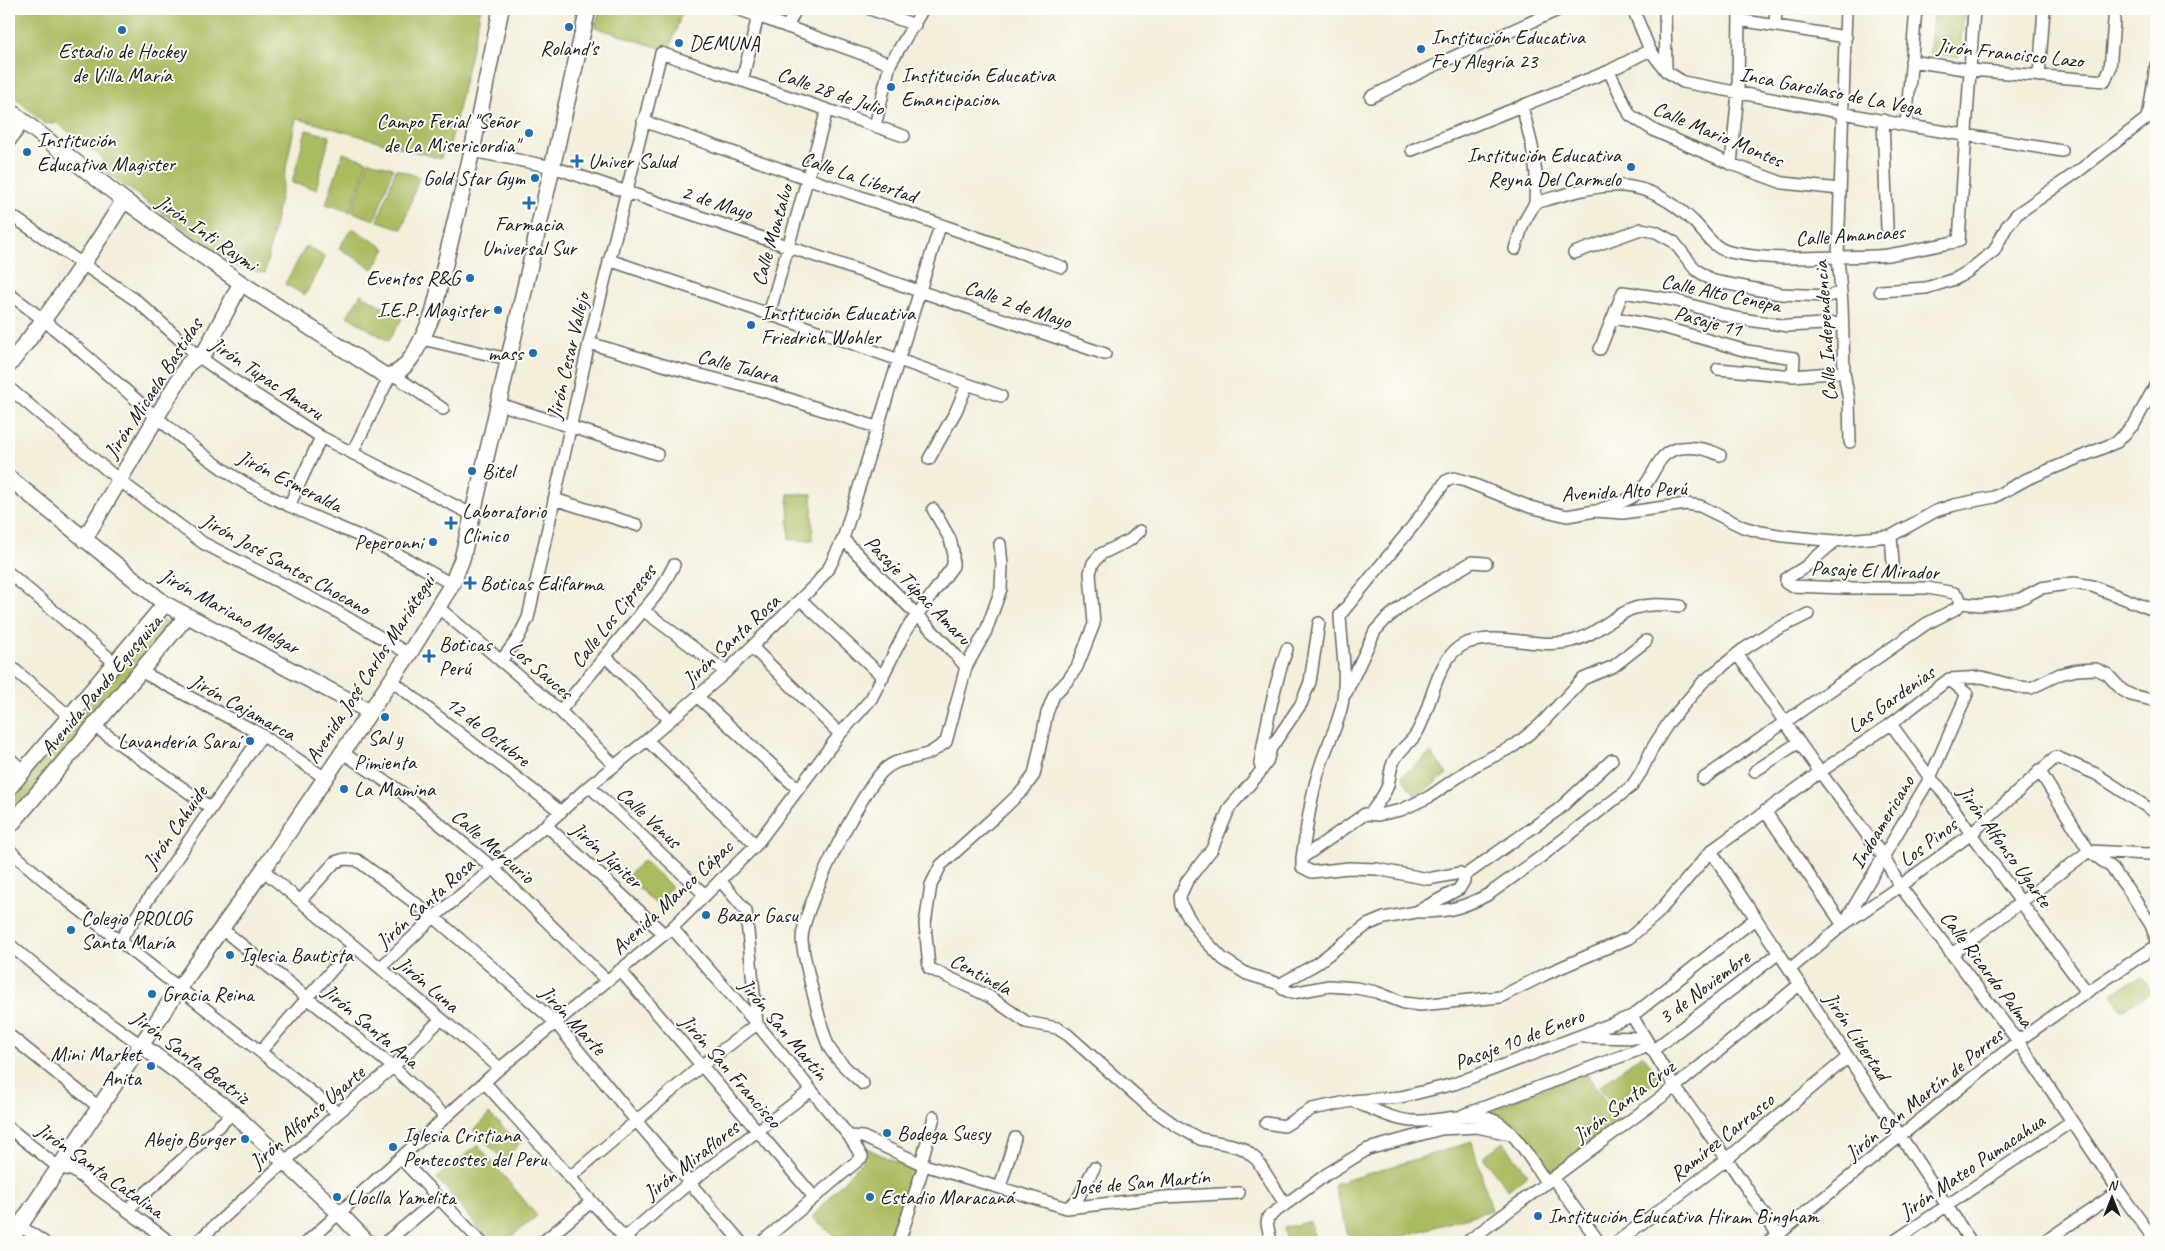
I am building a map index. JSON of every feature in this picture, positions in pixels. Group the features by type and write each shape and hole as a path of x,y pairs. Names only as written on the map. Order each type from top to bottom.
{"street":[{"path":"352,453 392,375 402,369 422,339 433,314 472,151 500,9"},
{"name":"Avenida José Carlos Mariátegui","path":"9,1242 15,1222 58,1167 100,1108 180,987 343,753 369,711 439,608 452,584 462,559 471,514 499,404 588,9"},
{"path":"738,9 890,64"},
{"path":"788,27 796,9"},
{"path":"870,9 915,25"},
{"path":"875,126 890,64 923,9"},
{"path":"1371,97 1429,68 1560,9"},
{"name":"Inca Garcilaso de La Vega","path":"1633,9 1650,50 1666,71 1683,82 1966,136 2062,151"},
{"path":"1665,9 1666,71"},
{"path":"1775,25 1776,9"},
{"name":"Calle Independencia","path":"1846,9 1841,113 1838,257 1844,372 1849,401 1850,442"},
{"path":"1906,125 1916,9"},
{"name":"Calle Amancaes","path":"1535,203 1587,188 1621,184 1654,194 1669,203 1693,220 1717,247 1728,252 1800,259 1886,255 1959,241 1974,9"},
{"path":"2039,76 2044,9"},
{"name":"Jirón Francisco Lazo","path":"1911,61 1971,70 2105,81 2110,69 2116,9"},
{"path":"1732,164 1738,93 1739,14 1775,25 1846,38"},
{"path":"742,81 758,16"},
{"path":"1412,150 1609,72 1650,50"},
{"name":"Calle 28 de Julio","path":"661,53 904,136"},
{"name":"Jirón Cesar Vallejo","path":"501,661 518,638 528,618 589,343 661,53"},
{"path":"1880,291 1926,288 1955,279 1994,251 2007,226 2017,214 2080,170 2118,139 2140,126 2149,112 2156,65"},
{"name":"Calle Mario Montes","path":"1609,72 1630,115 1655,131 1732,164 1783,183 1840,189"},
{"path":"1515,249 1523,224 1535,203 1536,174 1532,146 1522,106"},
{"name":"Jirón Inti Raymi","path":"9,110 23,123 124,200 241,284 384,375 392,375"},
{"name":"Calle Montalvo","path":"769,314 827,110"},
{"path":"1883,120 1887,228"},
{"name":"Calle La Libertad","path":"643,122 1062,267"},
{"path":"9,142 23,123"},
{"name":"2 de Mayo","path":"472,151 553,167 920,290"},
{"path":"9,365 45,320 84,264 124,200"},
{"name":"Jirón Tupac Amaru","path":"9,214 137,301 198,356 321,437 471,514"},
{"name":"Jirón Santa Rosa","path":"380,968 434,917 546,825 589,786 647,740 726,672 801,600 830,566 843,539 876,427 940,226"},
{"path":"1574,253 1641,229 1656,232 1674,242 1695,269 1713,281 1781,294 1827,296 1841,293"},
{"path":"609,260 1001,396"},
{"name":"Jirón Micaela Bastidas","path":"84,540 188,364 206,350 241,284"},
{"name":"Calle 2 de Mayo","path":"920,290 1105,354"},
{"name":"Calle Alto Cenepa","path":"1614,318 1623,292 1674,300 1735,318 1788,326 1842,323"},
{"name":"Jirón Esmeralda","path":"9,294 45,320 157,416 222,468 255,490 378,544 452,584"},
{"path":"1600,349 1614,318"},
{"name":"Pasaje 11","path":"1614,318 1662,328 1747,351 1794,358 1793,376"},
{"path":"422,339 508,359"},
{"name":"Calle Talara","path":"589,343 677,369 767,392 876,427"},
{"path":"1718,369 1793,376 1844,372"},
{"path":"392,375 443,410"},
{"path":"1893,564 1891,536 1936,511 1994,497 2028,479 2116,442 2135,423 2156,384"},
{"path":"929,459 948,427 967,385"},
{"name":"Jirón José Santos Chocano","path":"9,388 119,480 203,543 334,610 409,654"},
{"path":"499,404 657,454"},
{"path":"289,506 321,437"},
{"path":"1595,511 1630,498 1641,490 1662,458 1674,450 1701,448 1720,455"},
{"name":"Jirón Mariano Melgar","path":"9,478 164,604 227,635 369,711"},
{"name":"Avenida Alto Perú","path":"1344,696 1344,645 1340,614 1412,527 1446,481 1454,478 1524,505 1567,516 1595,511 1623,514 1686,504 1700,506 1744,527 1761,532 1812,540 1835,541 1891,536"},
{"path":"554,499 637,525"},
{"name":"Avenida Manco Cápac","path":"307,1242 500,1068 668,931 756,845 840,734 870,698 883,677 906,630 953,566 953,551 950,539 933,509"},
{"name":"Centinela","path":"1140,531 1130,540 1102,554 1093,563 1090,573 1094,624 1077,666 1068,680 1054,695 1047,713 1034,775 1023,790 941,865 931,885 925,924 929,968 990,997 1026,1022 1057,1028 1068,1035 1148,1106 1175,1125 1200,1139 1232,1144 1244,1149 1257,1160 1285,1204"},
{"name":"Pasaje Túpac Amaru","path":"843,539 952,650 966,667"},
{"name":"Pasaje El Mirador","path":"1703,779 1926,624 1958,608 1960,603 1959,597 1954,593 1928,588 1846,588 1790,586 1786,583 1786,579 1789,576 1806,567 1835,541"},
{"path":"864,1084 844,1067 829,1047 806,961 802,941 803,927 829,864 866,792 883,771 903,759 927,754 946,742 966,667 986,631 1001,589 1002,566 1000,544"},
{"path":"1464,876 1460,873 1453,873 1428,878 1377,869 1350,868 1312,872 1302,867 1302,858 1311,800 1321,763 1341,711 1344,696 1375,631 1408,601 1472,562 1486,562"},
{"name":"Calle Los Cipreses","path":"560,711 661,590 674,565"},
{"path":"9,573 115,663"},
{"path":"1960,603 1981,605 2000,603 2020,599 2041,588 2074,583 2092,586 2156,611"},
{"path":"801,600 883,677"},
{"name":"Avenida Pando Egusquiza","path":"9,788 164,604"},
{"path":"1370,814 1388,787 1393,762 1416,734 1445,664 1466,643 1492,638 1560,643 1584,637 1634,608 1655,604 1680,606"},
{"name":"Los Sauces","path":"439,608 560,711 614,765"},
{"path":"644,610 726,672"},
{"path":"1319,623 1310,682 1301,704 1271,748 1266,762 1258,775 1230,807 1212,849 1183,888 1180,896 1181,906 1202,937 1223,959 1247,974 1283,985 1284,982 1316,964 1367,925 1384,918 1416,912 1438,912 1459,909 1489,894 1538,859 1632,786 1641,772 1652,747 1669,722 1703,682 1737,654 1769,634 1808,614"},
{"name":"Avenida Pando Egusquiza","path":"9,827 187,616"},
{"path":"1302,858 1365,814 1378,815 1401,810 1429,797 1487,758 1514,746 1540,725 1583,679 1614,666 1646,640"},
{"path":"752,647 840,734"},
{"path":"1258,775 1264,735 1276,680 1287,649"},
{"name":"Calle Ricardo Palma","path":"1737,654 1820,772 1883,856 1900,886 2018,1041 2119,1191 2156,1242"},
{"path":"606,657 670,720"},
{"path":"9,665 69,716"},
{"name":"Las Gardenias","path":"1283,985 1283,989 1286,992 1292,993 1329,986 1356,988 1376,992 1404,1003 1420,1005 1500,997 1546,974 1629,938 1657,914 1711,851 1890,724 1948,679 1982,677 2018,687 2031,688 2060,674 2077,670 2096,669 2108,674 2122,690 2132,695 2156,700"},
{"name":"Jirón Cajamarca","path":"140,671 262,736 325,778"},
{"name":"Indoamericano","path":"1790,969 1843,925 1930,778 1967,694 1948,679"},
{"name":"12 de Octubre","path":"391,680 561,812"},
{"path":"698,697 798,789"},
{"name":"Jirón Alfonso Ugarte","path":"1890,724 1930,778 1940,788 1971,834 2087,992"},
{"path":"94,726 211,808"},
{"name":"Jirón Cahuide","path":"120,940 262,736"},
{"path":"647,740 756,845"},
{"path":"1755,771 1799,742"},
{"name":"Calle Mercurio","path":"343,753 400,791 493,868 607,980"},
{"name":"Los Pinos","path":"1843,925 1971,834 2052,759 2060,757 2077,767 2096,774 2156,814"},
{"path":"9,758 23,770"},
{"path":"1416,912 1459,889 1464,881 1464,876 1558,809 1612,760"},
{"path":"2039,770 2089,851 2111,867 2151,925 2156,939"},
{"name":"Calle Venus","path":"589,786 705,895"},
{"path":"1765,812 1843,925"},
{"name":"Jirón Júpiter","path":"546,825 668,931"},
{"path":"9,850 66,899 262,1051 338,1113"},
{"name":"Jirón Libertad","path":"1711,851 1971,1242"},
{"path":"1952,954 2089,851 2148,854 2156,852"},
{"name":"Jirón Marte","path":"300,901 335,862 345,859 357,860 434,917 555,1022 637,1122 741,1242"},
{"name":"Jirón Luna","path":"263,870 500,1068"},
{"path":"570,1176 702,1066 757,1024 746,911 720,880"},
{"name":"Pasaje 10 de Enero","path":"1266,1123 1274,1126 1284,1126 1312,1108 1352,1101 1400,1097 1454,1084 1632,1016 1756,918"},
{"name":"Jirón Santa Ana","path":"222,929 393,1066 446,1117"},
{"name":"Jirón San Martín","path":"668,931 757,1024 810,1091 849,1136 862,1157 814,1197"},
{"name":"Jirón Santa Beatriz","path":"9,944 66,992 233,1113 340,1213 367,1242"},
{"path":"262,1051 353,946"},
{"name":"Jirón San Martín de Porres","path":"1776,1240 2018,1041 2156,946"},
{"name":"3 de Noviembre","path":"1461,1115 1648,1045 1779,953"},
{"name":"Jirón San Francisco","path":"620,970 814,1197"},
{"name":"Jirón Santa Cruz","path":"1467,1242 1675,1087 1800,984"},
{"path":"1632,1016 1675,1087 1727,1159 1776,1240"},
{"name":"Jirón Alfonso Ugarte","path":"197,1242 284,1161 393,1066 441,1019"},
{"path":"9,1035 100,1108"},
{"path":"1578,1037 1648,1045"},
{"name":"Ramírez Carrasco","path":"1617,1242 1727,1159 1848,1057"},
{"path":"485,1083 570,1176 624,1241"},
{"name":"Jirón Miraflores","path":"624,1241 689,1183 810,1091"},
{"path":"1352,1101 1394,1117 1412,1121 1461,1115 1493,1120 1503,1125 1599,1242"},
{"path":"127,1210 233,1113"},
{"path":"900,1242 923,1164 934,1116"},
{"name":"Jirón Mateo Pumacahua","path":"1893,1242 2072,1121"},
{"path":"1271,1242 1267,1223 1268,1217 1346,1160 1368,1149 1441,1129 1477,1127 1510,1134"},
{"name":"Jirón Santa Catalina","path":"9,1128 58,1167 74,1171 170,1242"},
{"name":"José de San Martín","path":"849,1136 862,1137 923,1164 1067,1208 1165,1197 1239,1192"},
{"path":"1000,1187 1015,1138"},
{"path":"401,1159 481,1242"},
{"path":"1067,1208 1077,1200 1094,1168"},
{"path":"2044,1242 2119,1191"},
{"path":"762,1242 814,1197"},
{"path":"386,1242 439,1198"},
{"path":"543,1242 591,1202"},
{"path":"15,1222 44,1242"}],"green space":[{"path":"9,9 481,9 448,153 442,152 441,159 296,118 265,273 237,267 103,170 103,158 57,123 45,124 9,92"},
{"path":"600,9 683,9 669,51 595,27"},
{"path":"1934,9 1964,12 1959,57 1929,54"},
{"path":"306,130 330,136 316,189 292,183"},
{"path":"343,153 367,161 350,212 326,204"},
{"path":"369,161 393,168 375,220 352,212"},
{"path":"396,169 419,177 402,229 378,221"},
{"path":"352,228 386,249 373,269 339,248"},
{"path":"306,246 325,257 305,295 285,284"},
{"path":"361,294 402,319 388,341 347,316"},
{"path":"788,494 812,494 813,540 789,540"},
{"path":"162,619 172,624 9,820 9,800"},
{"path":"1431,753 1447,774 1416,797 1401,776"},
{"path":"643,860 672,887 656,904 627,877"},
{"path":"2142,976 2152,992 2122,1010 2112,994"},
{"path":"1642,1054 1660,1078 1617,1111 1599,1087"},
{"path":"1585,1072 1620,1122 1551,1172 1518,1124 1496,1114 1493,1109"},
{"path":"489,1114 520,1143 504,1160 473,1130"},
{"path":"1472,1142 1492,1210 1383,1242 1350,1242 1334,1184"},
{"path":"1503,1142 1528,1174 1508,1190 1483,1157"},
{"path":"478,1145 537,1216 504,1242 490,1242 437,1178"},
{"name":"Estadio Maracaná","path":"860,1145 913,1170 916,1174 892,1242 842,1242 812,1217 862,1161"},
{"path":"1310,1221 1316,1242 1287,1242 1284,1228"}],"place":[{"name":"Roland's","path":"569,27"},
{"name":"Estadio de Hockey de Villa María","path":"122,30"},
{"name":"DEMUNA","path":"679,43"},
{"name":"Institución Educativa Fe y Alegría 23","path":"1421,49"},
{"name":"Institución Educativa Emancipacion","path":"891,87"},
{"name":"Campo Ferial \"Señor de La Misericordia\"","path":"529,133"},
{"name":"Institución Educativa Magister","path":"27,152"},
{"name":"Univer Salud","path":"577,161"},
{"name":"Institución Educativa Reyna Del Carmelo","path":"1631,167"},
{"name":"Gold Star Gym","path":"535,178"},
{"name":"Farmacia Universal Sur","path":"529,203"},
{"name":"Eventos R&G","path":"470,278"},
{"name":"I.E.P. Magister","path":"498,310"},
{"name":"Institución Educativa Friedrich Wohler","path":"751,325"},
{"name":"mass","path":"533,353"},
{"name":"Bitel","path":"472,471"},
{"name":"Laboratorio Clinico","path":"451,523"},
{"name":"Peperonni","path":"433,542"},
{"name":"Boticas Edifarma","path":"470,583"},
{"name":"Boticas Perú","path":"429,656"},
{"name":"Sal y Pimienta","path":"385,717"},
{"name":"Lavandería Saraí","path":"250,741"},
{"name":"La Mamina","path":"344,789"},
{"name":"Bazar Gasu","path":"706,915"},
{"name":"Colegio PROLOG Santa María","path":"71,930"},
{"name":"Iglesia Bautista","path":"230,955"},
{"name":"Gracia Reina","path":"152,994"},
{"name":"Mini Market Anita","path":"151,1066"},
{"name":"Bodega Suesy","path":"887,1133"},
{"name":"Abejo Burger","path":"245,1139"},
{"name":"Iglesia Cristiana Pentecostes del Peru","path":"393,1147"},
{"name":"Lloclla Yamelita","path":"337,1197"},
{"name":"Estadio Maracaná","path":"870,1197"},
{"name":"Institución Educativa Hiram Bingham","path":"1538,1216"}]}
